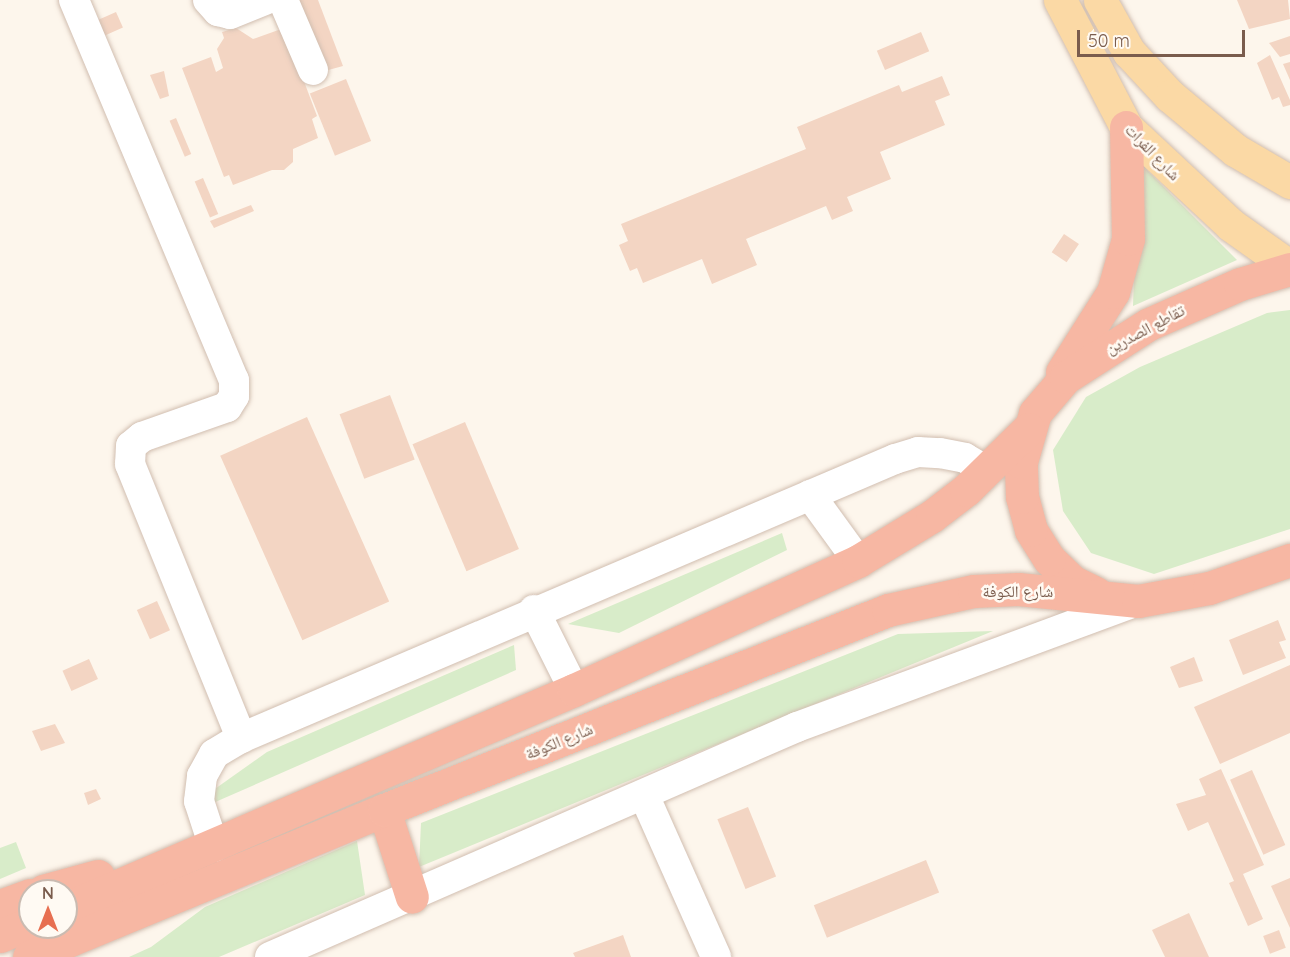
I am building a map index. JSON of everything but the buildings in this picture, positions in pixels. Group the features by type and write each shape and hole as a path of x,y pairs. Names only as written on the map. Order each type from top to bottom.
{"highway":[{"path":"1045,399 1113,292 1128,239 1126,127"},
{"name":"تقاطع الصدرين","path":"1028,429 1045,399 1074,371 1149,324 1240,284 1290,268"},
{"path":"78,903 574,690 858,561 932,516 987,471 1028,429"},
{"path":"1028,429 1021,474 1022,497 1031,530 1049,560 1072,582 1105,597 1138,601 1209,588 1286,566"},
{"name":"شارع الكوفة","path":"29,957 384,810 888,610 974,591 1050,591 1105,597"},
{"path":"384,810 412,897"},
{"path":"78,882 200,852"},
{"path":"85,957 142,926 206,884"},
{"path":"0,906 18,899"},
{"path":"0,936 18,928"}],"main road":[{"name":"شارع الفرات","path":"1060,0 1126,127 1196,195 1290,268"},
{"path":"1100,0 1129,52 1170,96 1235,150 1290,182"},
{"path":"1259,246 1273,245 1290,235"}],"street":[{"path":"74,0 234,380 234,396 227,407 142,437 132,446 130,464 240,738"},
{"path":"208,0 218,11 230,14 265,0"},
{"path":"283,0 313,70"},
{"path":"200,852 199,801 202,776 214,754 240,738 534,610 918,452 965,458 987,471"},
{"path":"810,495 858,561"},
{"path":"270,957 302,950 412,897 797,727 1138,601"},
{"path":"534,610 574,690"},
{"path":"644,795 716,957"}],"green space":[{"path":"1138,161 1237,260 1133,306"},
{"path":"1290,310 1290,529 1154,574 1091,553 1063,511 1053,450 1086,397 1140,367 1267,313"},
{"path":"782,533 787,550 619,633 568,624"},
{"path":"993,631 419,867 421,823 898,634"},
{"path":"514,645 516,670 213,803 212,791 267,752"},
{"path":"357,841 365,895 219,957 129,957 151,947 205,907"},
{"path":"16,842 26,868 0,879 0,848"}]}
